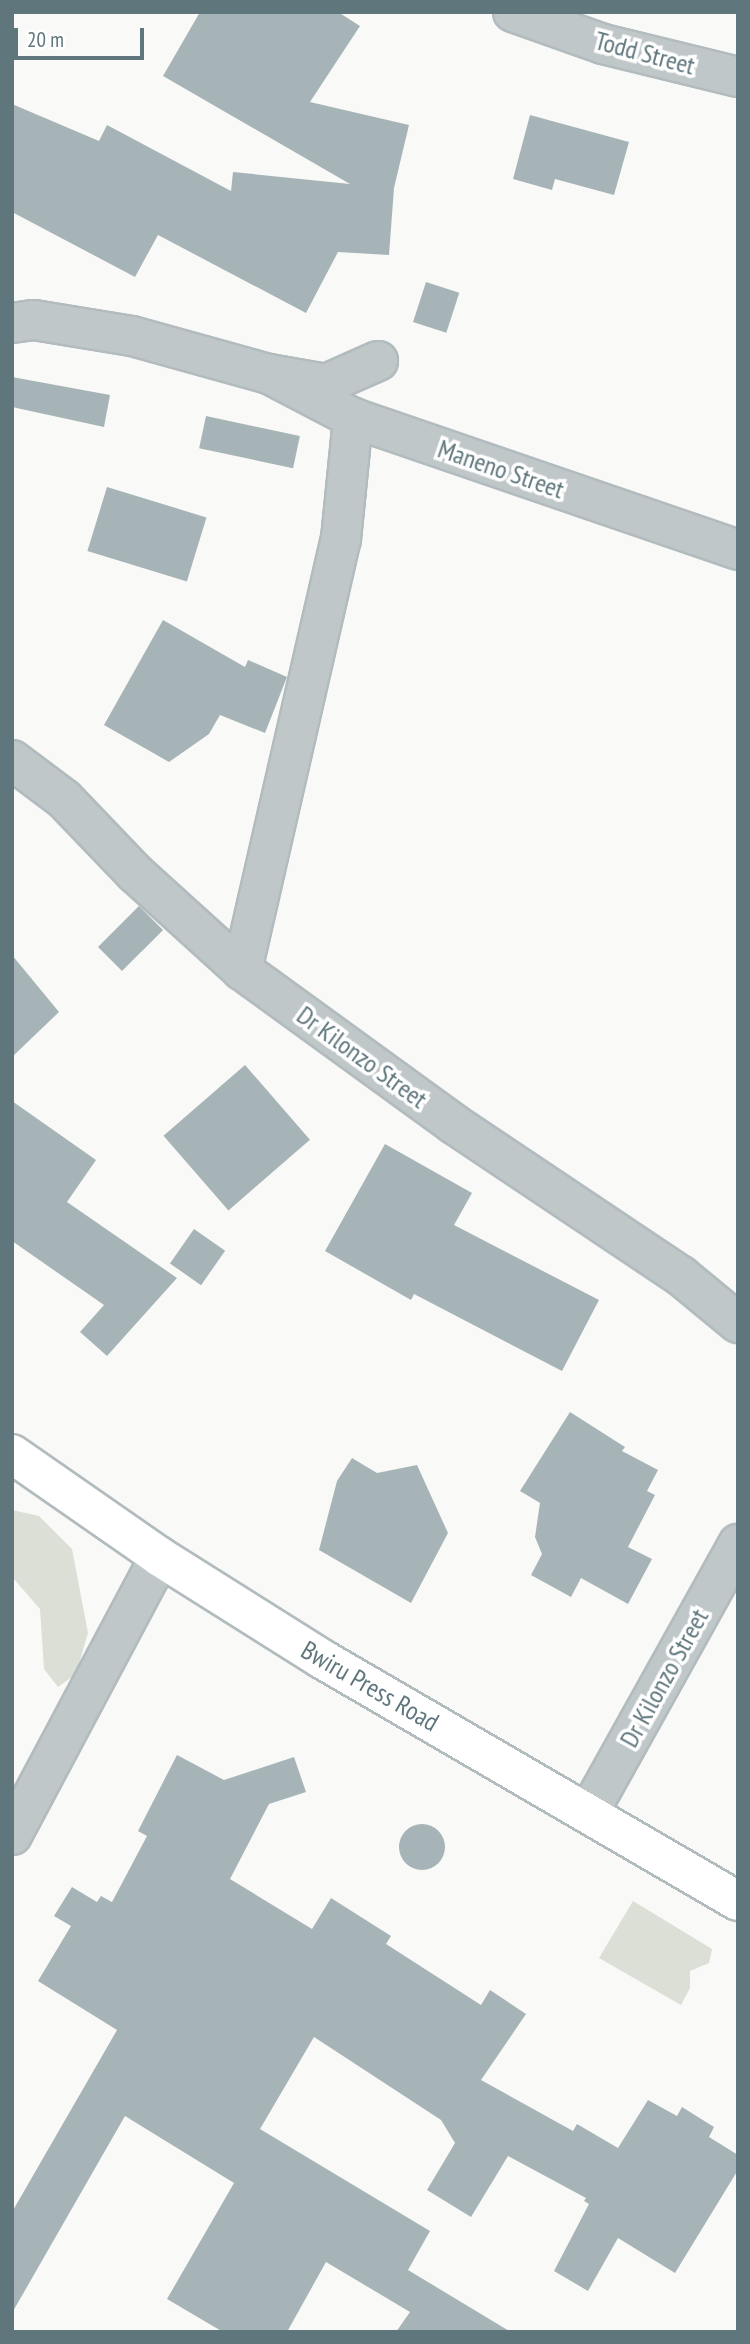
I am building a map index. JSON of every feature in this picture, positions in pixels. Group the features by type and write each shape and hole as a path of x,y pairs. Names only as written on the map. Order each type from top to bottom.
{"street":[{"name":"Todd Street","path":"513,12 603,44 738,77"},
{"path":"12,323 34,320 132,336 269,374 326,384 378,361"},
{"name":"Maneno Street","path":"269,374 353,418 738,550"},
{"path":"243,970 341,539 353,418"},
{"name":"Dr Kilonzo Street","path":"12,760 64,799 135,873 243,970 454,1124 681,1276 738,1323"},
{"name":"Bwiru Press Road","path":"12,1454 160,1557 322,1659 738,1901"},
{"name":"Dr Kilonzo Street","path":"589,1812 738,1544"},
{"path":"12,1835 160,1557"}],"shaded area":[{"path":"12,1510 39,1516 72,1549 88,1633 76,1674 58,1687 44,1669 40,1609 12,1577"},
{"path":"633,1901 712,1949 709,1963 690,1971 690,1988 681,2005 599,1958"}],"building":[{"path":"200,12 338,12 360,26 310,102 409,125 394,188 389,255 338,252 306,313 158,235 135,277 12,212 12,104 99,141 107,125 231,191 233,172 350,184 163,76"},
{"path":"530,115 629,142 614,195 555,179 552,190 513,179"},
{"path":"426,282 459,293 446,333 413,322"},
{"path":"12,377 110,395 104,427 12,407"},
{"path":"206,416 300,436 293,468 199,448"},
{"path":"107,487 206,517 187,581 87,551"},
{"path":"163,620 245,667 248,660 287,677 265,733 220,715 209,734 169,762 104,725"},
{"path":"139,906 163,930 122,971 98,947"},
{"path":"12,955 59,1012 12,1057"},
{"path":"245,1065 310,1140 228,1211 163,1136"},
{"path":"12,1101 96,1160 67,1202 177,1278 107,1356 80,1332 104,1305 12,1241"},
{"path":"385,1144 472,1193 454,1225 599,1300 562,1371 414,1294 411,1300 325,1251"},
{"path":"194,1229 225,1251 201,1285 170,1263"},
{"path":"570,1412 625,1447 622,1451 658,1470 647,1491 655,1495 628,1547 652,1559 628,1604 581,1578 571,1597 531,1575 542,1554 535,1537 540,1503 520,1491"},
{"path":"352,1458 377,1473 417,1465 448,1533 411,1603 319,1550 337,1481"},
{"path":"177,1755 224,1780 294,1757 306,1792 269,1804 230,1879 312,1929 331,1898 391,1936 386,1944 481,2005 490,1990 526,2014 481,2080 573,2131 577,2124 618,2148 648,2100 677,2116 682,2107 714,2127 709,2137 738,2155 738,2170 675,2273 618,2238 588,2291 554,2271 589,2204 584,2201 586,2198 508,2156 471,2217 427,2190 455,2143 441,2120 314,2037 260,2129 430,2231 408,2270 511,2332 396,2332 410,2312 326,2262 287,2332 223,2332 167,2299 234,2183 125,2116 12,2313 12,2212 117,2030 38,1981 71,1926 54,1916 72,1887 97,1902 101,1896 112,1902 147,1836 138,1831"},
{"path":"422,1824 438,1831 445,1847 438,1863 422,1870 406,1863 399,1847 406,1831"}]}
